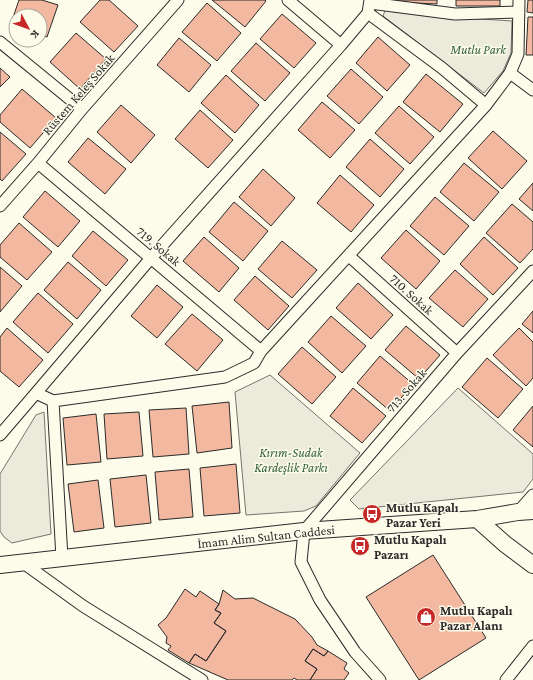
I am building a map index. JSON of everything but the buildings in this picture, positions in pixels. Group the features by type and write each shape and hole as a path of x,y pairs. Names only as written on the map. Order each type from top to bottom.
{"street":[{"name":"Rüstem Keleş Sokak","path":"0,206 38,163 82,109 178,0"},
{"path":"288,0 341,45"},
{"path":"36,394 53,401 225,377 254,363 262,351 486,105 510,73 518,54 519,0"},
{"path":"0,435 151,258 341,45 370,5"},
{"path":"370,5 455,14 519,12"},
{"path":"370,5 486,105"},
{"path":"0,42 82,109"},
{"path":"510,73 533,90"},
{"name":"719. Sokak","path":"38,163 262,351"},
{"name":"710. Sokak","path":"349,256 457,353"},
{"name":"713. Sokak","path":"304,531 457,353 533,271"},
{"path":"53,401 62,558"},
{"path":"526,511 533,495"},
{"name":"İmam Alim Sultan Caddesi","path":"0,564 304,531 477,519 526,511"},
{"path":"477,519 505,544 533,565"},
{"path":"304,531 301,562 320,600 355,652 380,680"},
{"path":"22,562 83,606 202,680"},
{"path":"506,680 533,646"}],"green space":[{"name":"Mutlu Park","path":"386,8 450,17 512,21 511,53 503,71 484,93 383,16"},
{"name":"Kırım-Sudak Kardeşlik Parkı","path":"270,375 360,453 316,506 304,511 246,515 235,392"},
{"path":"458,388 533,454 533,479 523,492 359,509 350,500"},
{"path":"44,412 51,534 12,543 4,537 0,531 0,474 36,415"}],"place":[{"name":"Mutlu Kapalı Pazar Yeri","path":"372,514"},
{"name":"Mutlu Kapalı Pazarı","path":"360,546"},
{"name":"Mutlu Kapalı Pazar Alanı","path":"426,617"}]}
